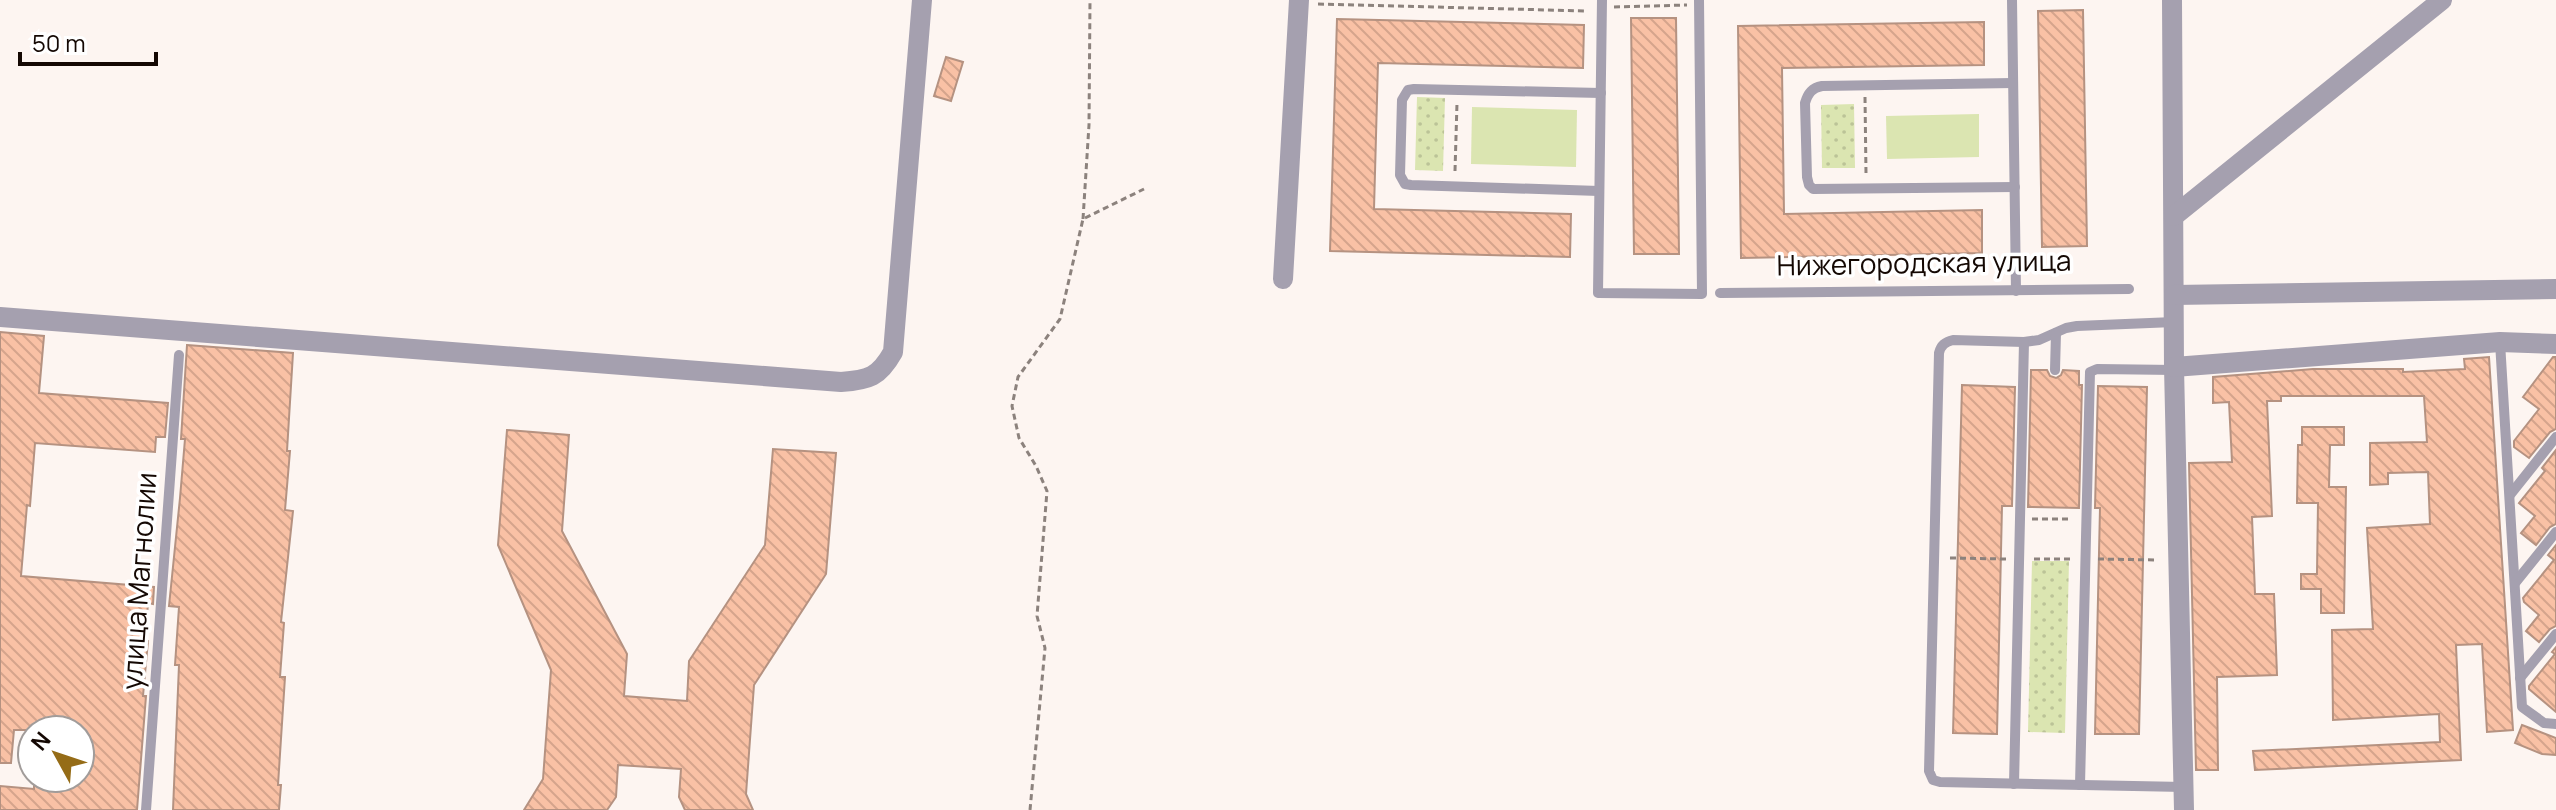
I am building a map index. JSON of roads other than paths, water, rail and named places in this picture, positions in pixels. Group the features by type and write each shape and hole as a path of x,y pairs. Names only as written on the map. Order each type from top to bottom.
{"street":[{"path":"0,317 841,382 871,378 885,367 893,352 922,0"},
{"path":"2172,0 2174,369 2184,810"},
{"path":"2174,216 2442,0"},
{"path":"1283,279 1299,2"},
{"path":"2174,295 2556,289"},
{"path":"2174,369 2500,342 2556,344"}],"lane":[{"path":"2012,0 2016,291"},
{"path":"1602,6 1598,293 1702,294 1699,3"},
{"path":"2013,83 1815,87 1805,103 1806,162 1809,185 1813,189 2015,187"},
{"path":"1599,191 1405,184 1400,175 1400,145 1402,100 1408,90 1601,93"},
{"name":"Нижегородская улица","path":"1720,293 2129,289"},
{"path":"2174,322 2077,326 2039,340 1953,340 1941,347 1930,776 1940,782 2184,787"},
{"path":"2055,370 2056,333"},
{"path":"2014,784 2024,342"},
{"path":"2500,342 2522,707 2544,723 2556,724"},
{"name":"улица Магнолии","path":"146,810 179,355"},
{"path":"2080,785 2090,372 2097,369 2174,369"},
{"path":"2510,495 2556,437"},
{"path":"2515,583 2556,532"},
{"path":"2520,678 2556,634"}]}
